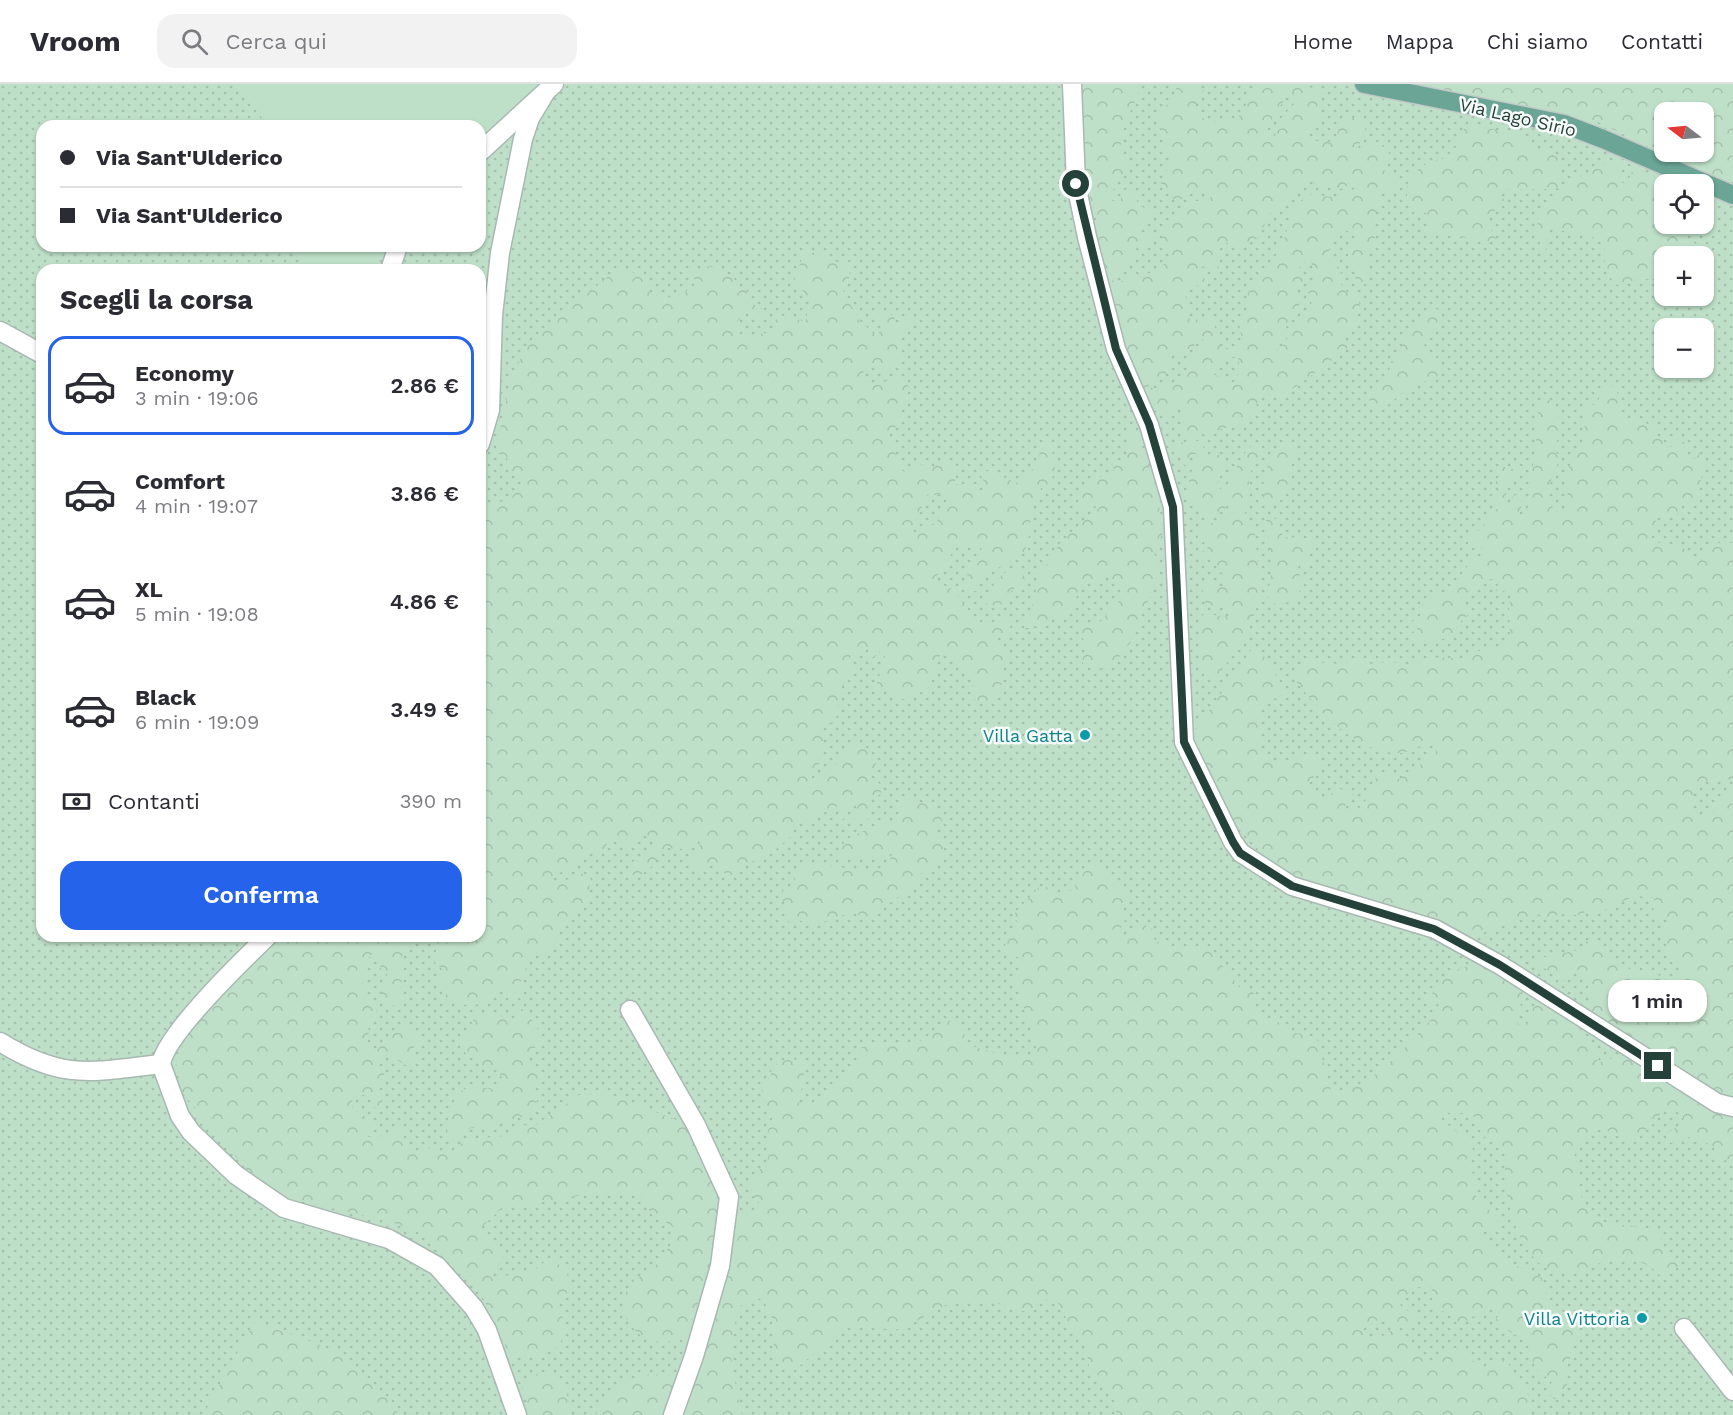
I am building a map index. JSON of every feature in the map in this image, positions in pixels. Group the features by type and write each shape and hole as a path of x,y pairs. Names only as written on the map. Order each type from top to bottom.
{"main road":[{"name":"Via Lago Sirio","path":"1364,84 1564,124 1733,195"}],"street":[{"path":"1072,84 1076,184 1087,237 1116,349 1149,424 1173,507 1184,742 1240,853 1292,886 1434,929 1500,965 1717,1103 1733,1107"},
{"path":"486,147 549,89"},
{"path":"486,421 489,410 493,315 500,253 523,138 530,118 549,89"},
{"path":"0,331 36,351"},
{"path":"262,942 184,1025 162,1056 161,1064 180,1116 191,1132 236,1175 284,1208 390,1239 436,1266 474,1308 487,1330 517,1415"},
{"path":"630,1010 696,1125 729,1197 720,1266 694,1356 673,1415"},
{"path":"0,1042 16,1052 56,1069 85,1073 161,1064"},
{"path":"1684,1328 1733,1391"}],"green space":[{"path":"0,84 1733,84 1733,1415 0,1415"},
{"path":"232,84 537,84 486,134 486,120 263,120 242,92"},
{"path":"1082,84 1141,84 1122,136 1121,150 1127,167 1110,195 1112,200 1120,201 1126,189 1138,195 1137,203 1154,215 1140,224 1139,231 1145,234 1153,231 1157,236 1147,244 1138,245 1131,260 1116,272 1113,280 1117,286 1132,271 1137,274 1135,280 1144,273 1160,268 1170,254 1162,238 1178,213 1186,203 1210,199 1211,192 1202,188 1176,202 1161,185 1161,179 1172,162 1163,149 1167,143 1161,130 1159,114 1171,101 1177,84 1187,84 1204,90 1195,107 1196,113 1210,121 1221,123 1238,118 1249,99 1262,84 1300,84 1322,91 1320,115 1299,138 1323,142 1333,141 1338,132 1340,120 1347,115 1364,122 1366,127 1358,148 1365,148 1373,140 1385,146 1389,152 1384,171 1397,182 1394,193 1389,195 1381,187 1376,196 1381,207 1372,219 1372,230 1376,235 1365,265 1368,281 1362,286 1356,284 1355,271 1347,258 1355,240 1354,233 1344,230 1333,241 1327,256 1333,264 1341,268 1340,283 1348,293 1356,296 1360,305 1354,330 1336,338 1349,343 1346,350 1279,398 1264,392 1259,394 1255,412 1249,421 1187,439 1181,434 1184,411 1180,406 1166,413 1151,410 1122,342 1087,233 1098,217 1081,182","holes":["1293,93 1298,95 1296,102 1280,119 1273,142 1267,127 1286,97","1356,180 1359,186 1339,198 1309,194 1291,208 1286,235 1265,277 1259,277 1247,285 1249,311 1238,318 1242,340 1231,349 1218,345 1213,317 1190,321 1184,288 1207,284 1199,269 1204,266 1210,270 1212,277 1220,276 1216,252 1227,243 1240,248 1258,238 1272,209 1281,207 1310,182 1339,189 1346,188 1349,181","1304,262 1311,262 1316,278 1307,291 1311,297 1312,312 1301,315 1279,352 1276,345 1302,300 1300,295 1293,292 1305,282 1299,268","1203,339 1204,345 1190,360 1184,378 1155,390 1148,386 1165,377 1172,354 1189,349","1236,355 1239,360 1238,379 1230,384 1225,383 1225,378 1209,373 1212,364 1223,364"]},
{"path":"1394,84 1733,84 1733,188 1714,179 1714,174 1704,174 1680,162 1714,162 1714,102 1654,102 1654,149 1598,122"},
{"path":"1466,124 1527,136 1531,148 1540,153 1552,150 1562,161 1561,186 1556,189 1498,190 1493,195 1504,199 1503,206 1485,216 1484,222 1496,236 1495,242 1427,232 1434,226 1428,221 1427,213 1411,212 1408,203 1408,182 1412,176 1422,166 1445,158 1458,144"},
{"path":"1618,162 1623,169 1618,176 1620,184 1628,181 1634,167 1654,176 1654,234 1680,234 1680,236 1700,246 1654,246 1654,280 1642,278 1616,285 1605,270 1604,243 1585,235 1550,229 1545,252 1537,232 1541,211 1555,201 1575,179 1590,175 1593,168"},
{"path":"300,252 378,252 375,264 304,264"},
{"path":"809,252 818,253 833,262 848,261 849,276 843,291 859,320 875,335 883,329 882,321 876,319 878,310 895,316 894,323 899,324 904,318 910,319 912,324 900,332 902,351 898,362 883,372 868,364 863,373 867,381 878,385 894,377 910,387 897,425 886,440 895,448 896,459 904,472 910,474 919,463 930,469 948,459 958,467 954,484 978,484 979,487 975,490 978,493 989,491 981,476 986,471 1018,483 1031,472 1046,441 1051,444 1055,469 1050,485 1041,488 1040,496 1032,503 1030,532 1025,551 981,579 977,591 969,591 964,586 970,566 982,548 957,544 943,569 933,580 952,589 976,620 988,625 1004,617 1011,628 1007,634 998,637 998,643 1008,655 1000,670 1004,679 993,702 986,704 973,699 972,674 947,652 941,652 930,686 909,700 898,698 888,691 875,691 885,656 880,651 874,658 868,656 868,648 861,647 858,653 849,656 852,668 840,691 836,720 824,727 821,735 823,753 809,782 816,784 842,759 846,745 858,743 863,745 871,753 876,764 877,770 869,775 881,785 881,794 871,799 867,824 856,824 853,816 857,808 853,803 843,820 835,819 840,811 838,806 793,827 794,834 776,850 764,858 742,862 732,875 725,874 718,863 708,864 703,869 687,865 699,849 700,840 693,841 685,849 667,848 654,865 639,876 630,874 629,864 649,852 655,840 652,836 642,835 631,845 621,847 615,841 608,842 605,848 595,853 586,852 574,867 552,876 554,881 564,881 583,873 590,876 591,882 583,908 558,934 552,951 531,955 520,983 525,991 518,999 509,1000 506,991 495,990 484,1004 463,1005 445,999 447,988 439,985 436,978 442,969 435,963 437,942 486,942 486,503 501,502 512,496 524,478 512,472 506,456 495,453 510,383 523,353 532,340 612,273 618,271 633,272 641,276 651,282 648,290 667,298 686,292 697,282 688,272 709,266 734,278 738,287 748,292 742,299 769,312 768,319 763,320 745,313 736,323 738,333 749,337 773,331 777,317 787,315 805,322 811,301 803,291 792,288 803,255","holes":["929,492 935,495 946,494 948,497 936,524 921,526 915,532 910,532"]},
{"path":"1428,309 1437,309 1442,315 1439,326 1425,343 1422,354 1437,358 1441,362 1441,374 1430,382 1417,381 1383,409 1371,406 1370,391 1389,372 1391,362 1403,345 1408,329"},
{"path":"1607,385 1614,387 1623,403 1615,415 1631,420 1640,419 1655,429 1652,438 1661,439 1669,447 1676,445 1675,439 1684,442 1685,456 1694,459 1699,454 1709,464 1702,475 1696,501 1682,506 1678,514 1655,518 1657,527 1652,531 1652,540 1681,546 1703,561 1709,546 1722,542 1733,543 1733,779 1701,782 1693,792 1691,806 1699,815 1711,814 1727,795 1733,793 1733,1101 1719,1098 1585,1010 1595,999 1579,970 1568,974 1564,981 1557,980 1553,972 1538,966 1536,959 1583,949 1587,940 1597,943 1634,971 1644,974 1656,973 1669,984 1679,978 1679,968 1667,958 1666,942 1661,937 1670,918 1653,915 1654,899 1650,895 1630,898 1596,914 1588,911 1578,915 1559,914 1552,918 1537,914 1468,938 1292,876 1269,862 1234,822 1194,746 1195,731 1256,643 1286,692 1263,705 1256,712 1262,719 1260,747 1271,763 1314,755 1320,766 1305,787 1322,793 1321,802 1325,806 1333,791 1338,788 1353,794 1351,800 1345,805 1348,812 1357,811 1369,796 1377,774 1385,772 1397,780 1436,752 1433,745 1419,746 1403,753 1382,751 1367,746 1339,728 1326,716 1294,678 1301,664 1307,661 1333,664 1362,660 1374,665 1388,661 1411,666 1423,660 1436,658 1463,660 1469,652 1493,649 1506,643 1510,636 1509,607 1512,588 1507,588 1500,594 1496,590 1499,580 1481,582 1468,591 1459,607 1466,609 1469,614 1458,624 1451,637 1419,644 1411,640 1410,635 1418,628 1412,621 1420,618 1423,600 1436,593 1453,595 1455,583 1472,560 1482,560 1485,553 1477,544 1470,550 1468,544 1470,536 1484,527 1487,513 1499,508 1489,502 1491,496 1501,491 1500,486 1495,483 1501,473 1496,469 1498,466 1505,467 1507,472 1510,472 1514,465 1518,464 1522,467 1519,475 1509,484 1504,505 1509,505 1512,497 1521,492 1523,498 1519,517 1523,521 1527,516 1536,444 1538,401 1549,400 1557,411 1558,459 1549,495 1553,510 1560,513 1568,509 1567,471 1582,442 1585,424 1583,407 1596,404"},
{"path":"1136,428 1157,491 1163,532 1154,553 1158,575 1149,600 1141,611 1133,639 1110,670 1083,665 1082,656 1088,649 1080,633 1080,625 1098,624 1119,601 1121,587 1107,575 1082,586 1069,612 1026,630 1023,625 1032,606 1041,569 1048,564 1059,544 1096,509 1095,504 1082,510 1077,506 1082,492 1095,479 1114,470 1112,464 1118,460 1124,464 1129,444 1126,435"},
{"path":"1198,441 1204,445 1202,453 1207,457 1208,463 1214,455 1220,455 1225,459 1219,481 1210,494 1213,495 1228,483 1246,451 1253,444 1262,444 1262,450 1248,477 1251,490 1244,516 1254,524 1261,594 1247,636 1215,679 1205,677 1203,671 1199,644 1201,619 1204,614 1232,617 1233,611 1227,607 1215,609 1214,606 1204,602 1202,583 1206,579 1211,582 1213,588 1225,585 1226,574 1220,572 1219,566 1214,565 1203,576 1200,572 1211,561 1209,558 1203,559 1198,555 1212,544 1211,540 1206,539 1201,544 1197,538 1205,524 1224,520 1236,506 1227,505 1225,510 1211,517 1200,510 1199,505 1189,506 1189,476 1197,462 1198,454 1189,455 1189,462 1185,466 1177,446 1183,442"},
{"path":"1289,443 1294,445 1295,455 1288,469 1291,474 1285,496 1274,506 1264,505 1263,488 1266,470 1275,453"},
{"path":"1271,517 1278,520 1283,537 1304,538 1313,543 1308,561 1299,565 1297,571 1303,581 1296,601 1275,604 1268,597 1272,565 1266,520"},
{"path":"1017,568 1024,573 1024,582 1012,590 1000,607 984,603 1001,576"},
{"path":"906,798 928,805 943,819 936,832 944,845 944,852 929,873 919,874 917,881 921,884 909,889 870,917 850,913 817,924 797,920 789,922 785,915 787,907 780,896 785,888 792,888 799,868 806,863 868,871 887,868 892,854 885,851 879,857 856,856 841,859 836,857 839,849 849,839 879,823 889,824 896,819"},
{"path":"1097,866 1114,884 1128,892 1121,913 1125,921 1118,933 1121,940 1127,939 1135,928 1144,924 1153,930 1153,938 1173,949 1209,949 1239,987 1252,989 1256,999 1256,1015 1281,1023 1286,1031 1310,1036 1318,1041 1331,1092 1344,1092 1359,1085 1392,1060 1444,1005 1440,1001 1433,1008 1427,1003 1438,986 1457,970 1475,967 1484,969 1522,991 1518,999 1523,1011 1516,1021 1521,1027 1531,1021 1533,1006 1544,999 1573,1021 1584,1042 1602,1055 1595,1063 1616,1057 1636,1062 1660,1082 1671,1083 1733,1114 1733,1158 1719,1162 1712,1155 1716,1151 1712,1145 1688,1137 1671,1143 1666,1138 1666,1133 1683,1124 1683,1114 1663,1108 1656,1122 1641,1133 1638,1142 1598,1130 1586,1136 1578,1147 1572,1162 1580,1169 1575,1186 1595,1219 1660,1233 1660,1241 1679,1265 1671,1274 1669,1271 1661,1277 1650,1266 1627,1260 1603,1262 1577,1273 1559,1272 1545,1267 1532,1256 1514,1223 1506,1184 1507,1152 1482,1134 1475,1119 1468,1112 1456,1115 1443,1111 1438,1114 1470,1143 1473,1149 1466,1161 1477,1180 1475,1195 1499,1220 1492,1230 1485,1229 1477,1236 1511,1263 1542,1278 1550,1300 1568,1315 1571,1322 1578,1325 1580,1334 1569,1350 1571,1356 1564,1375 1569,1381 1560,1398 1554,1399 1547,1392 1555,1375 1537,1378 1539,1366 1530,1359 1528,1345 1500,1325 1496,1320 1499,1311 1495,1306 1459,1324 1455,1316 1437,1309 1432,1301 1434,1293 1430,1287 1412,1287 1409,1294 1400,1298 1401,1309 1418,1313 1418,1322 1409,1329 1396,1326 1383,1317 1363,1329 1364,1338 1372,1343 1390,1331 1399,1332 1426,1361 1433,1363 1449,1348 1458,1348 1483,1370 1488,1362 1506,1360 1531,1400 1530,1415 1117,1415 1112,1391 1089,1366 1084,1337 1073,1331 1056,1299 1044,1300 1033,1311 1019,1311 992,1301 975,1303 963,1300 951,1302 908,1326 894,1330 856,1325 843,1329 790,1374 775,1353 771,1315 761,1298 740,1306 732,1336 733,1373 742,1415 682,1415 728,1267 738,1214 751,1212 759,1202 749,1193 755,1172 765,1164 768,1156 767,1135 773,1115 764,1102 761,1086 771,1075 772,1067 793,1059 805,1065 799,1106 809,1106 851,1071 858,1063 861,1048 868,1044 882,1042 911,1044 918,1042 948,1020 966,1029 962,1043 1005,1056 1037,1055 1014,978 1021,965 1019,957 1010,957 1005,951 1005,945 1018,927 1015,913 1038,888 1049,887 1056,892 1068,892 1088,867"},
{"path":"273,942 406,942 406,952 399,959 404,970 400,989 404,997 399,1004 392,1006 380,1000 388,971 381,970 379,955 371,955 363,966 366,975 361,981 365,987 363,995 366,1002 372,1004 376,1010 376,1017 368,1022 369,1038 365,1048 373,1052 382,1046 396,1030 406,1025 420,1041 412,1049 417,1058 405,1065 390,1055 373,1062 385,1073 377,1086 382,1102 379,1109 373,1107 370,1094 352,1097 352,1109 374,1121 376,1127 368,1131 368,1137 384,1136 399,1124 409,1128 402,1140 404,1146 421,1152 427,1148 450,1153 467,1139 506,1136 524,1125 533,1127 579,1095 605,1093 685,1123 712,1177 718,1212 706,1290 695,1329 685,1338 670,1342 647,1339 635,1331 621,1311 626,1292 635,1279 650,1273 672,1243 672,1226 651,1214 640,1194 633,1192 616,1196 597,1192 527,1205 505,1205 482,1227 483,1234 502,1248 502,1260 490,1276 497,1281 510,1274 535,1270 549,1258 563,1267 570,1280 568,1292 555,1305 566,1324 560,1343 554,1349 539,1354 510,1355 474,1279 436,1244 418,1232 394,1223 285,1197 248,1171 182,1092 176,1063 188,1032"},
{"path":"518,1009 524,1009 542,1033 543,1042 530,1051 528,1059 539,1077 533,1093 538,1099 528,1115 487,1128 471,1128 450,1141 445,1137 451,1109 461,1091 478,1087 497,1089 502,1078 498,1071 480,1066 476,1059 468,1057 458,1042 469,1029 477,1013 498,1015 513,1021"},
{"path":"255,1321 342,1353 399,1409 395,1415 203,1415"},
{"path":"542,1372 555,1377 564,1387 569,1415 531,1415 522,1388 535,1375"},
{"path":"652,1374 679,1377 666,1415 596,1415 604,1398 618,1386 635,1378"}],"place":[{"name":"Villa Gatta","path":"1085,735"},
{"name":"Villa Vittoria","path":"1642,1318"}],"route":[{"path":"1076,184 1116,349 1149,424 1173,507 1184,742 1240,853 1292,886 1434,929 1500,965 1658,1066"}]}
